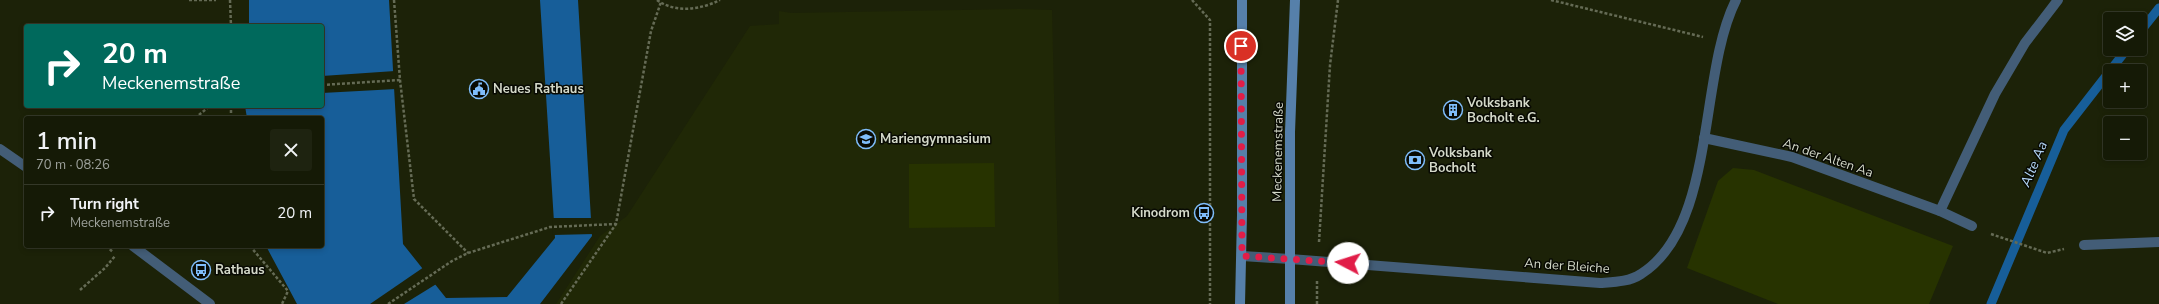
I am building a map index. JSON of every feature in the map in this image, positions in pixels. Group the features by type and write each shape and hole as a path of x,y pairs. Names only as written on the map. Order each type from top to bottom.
{"main road":[{"path":"1240,304 1242,256 1242,0"},
{"name":"Meckenemstraße","path":"1290,304 1290,132 1295,0"}],"street":[{"name":"An der Bleiche","path":"1242,256 1318,260 1600,283 1620,282 1640,275 1669,248 1680,228 1689,203 1704,138 1721,42 1728,15 1736,0"},
{"path":"1940,211 1995,94 2025,43 2058,0"},
{"name":"An der Alten Aa","path":"1704,138 1792,157 1940,211 1972,226"},
{"path":"0,149 24,166"},
{"path":"2084,245 2159,242"},
{"path":"136,248 210,304"}],"path":[{"path":"189,0 216,0"},
{"path":"230,0 231,24"},
{"path":"394,0 398,80 414,199 468,253"},
{"path":"657,0 682,9 706,7 720,0"},
{"path":"1192,0 1210,20 1210,304"},
{"path":"1317,304 1318,260 1330,65 1338,0"},
{"path":"1551,0 1721,42"},
{"path":"561,304 616,224 651,31 661,2"},
{"path":"324,85 398,80"},
{"path":"198,116 208,108"},
{"path":"388,304 452,261 468,253 550,226 607,226 616,224"},
{"path":"1988,232 2047,253"},
{"path":"252,248 288,291 282,304"},
{"path":"80,290 105,268 116,254"}],"shaded area":[{"name":"Mariengymnasium","path":"1020,9 1052,10 1059,304 556,304 600,236 627,216 750,26 779,24 779,11 791,13"},
{"path":"994,163 995,227 909,228 909,164"},
{"path":"1733,168 1754,170 1953,246 1929,304 1778,304 1687,268 1718,181"}],"water":[{"path":"249,0 389,0 403,244 446,298 507,297 555,238 540,0 578,0 592,236 540,304 297,304 267,248 324,248 324,116 247,116 245,108 324,108 324,24 249,24"}],"pier":[{"path":"395,71 396,89 324,93 324,76"},
{"path":"552,218 593,218 594,234 553,235"},
{"path":"424,267 438,283 404,304 370,304"}],"waterway":[{"name":"Alte Aa","path":"2147,23 2159,8"},
{"name":"Alte Aa","path":"1991,304 2064,130 2122,56"}],"place":[{"name":"Neues Rathaus","path":"479,89"},
{"name":"Volksbank Bocholt e.G.","path":"1453,110"},
{"name":"Mariengymnasium","path":"866,139"},
{"name":"Volksbank Bocholt","path":"1415,160"},
{"name":"Kinodrom","path":"1204,213"},
{"name":"Rathaus","path":"201,270"}],"route":[{"path":"1241,46 1242,256 1348,263"}]}
